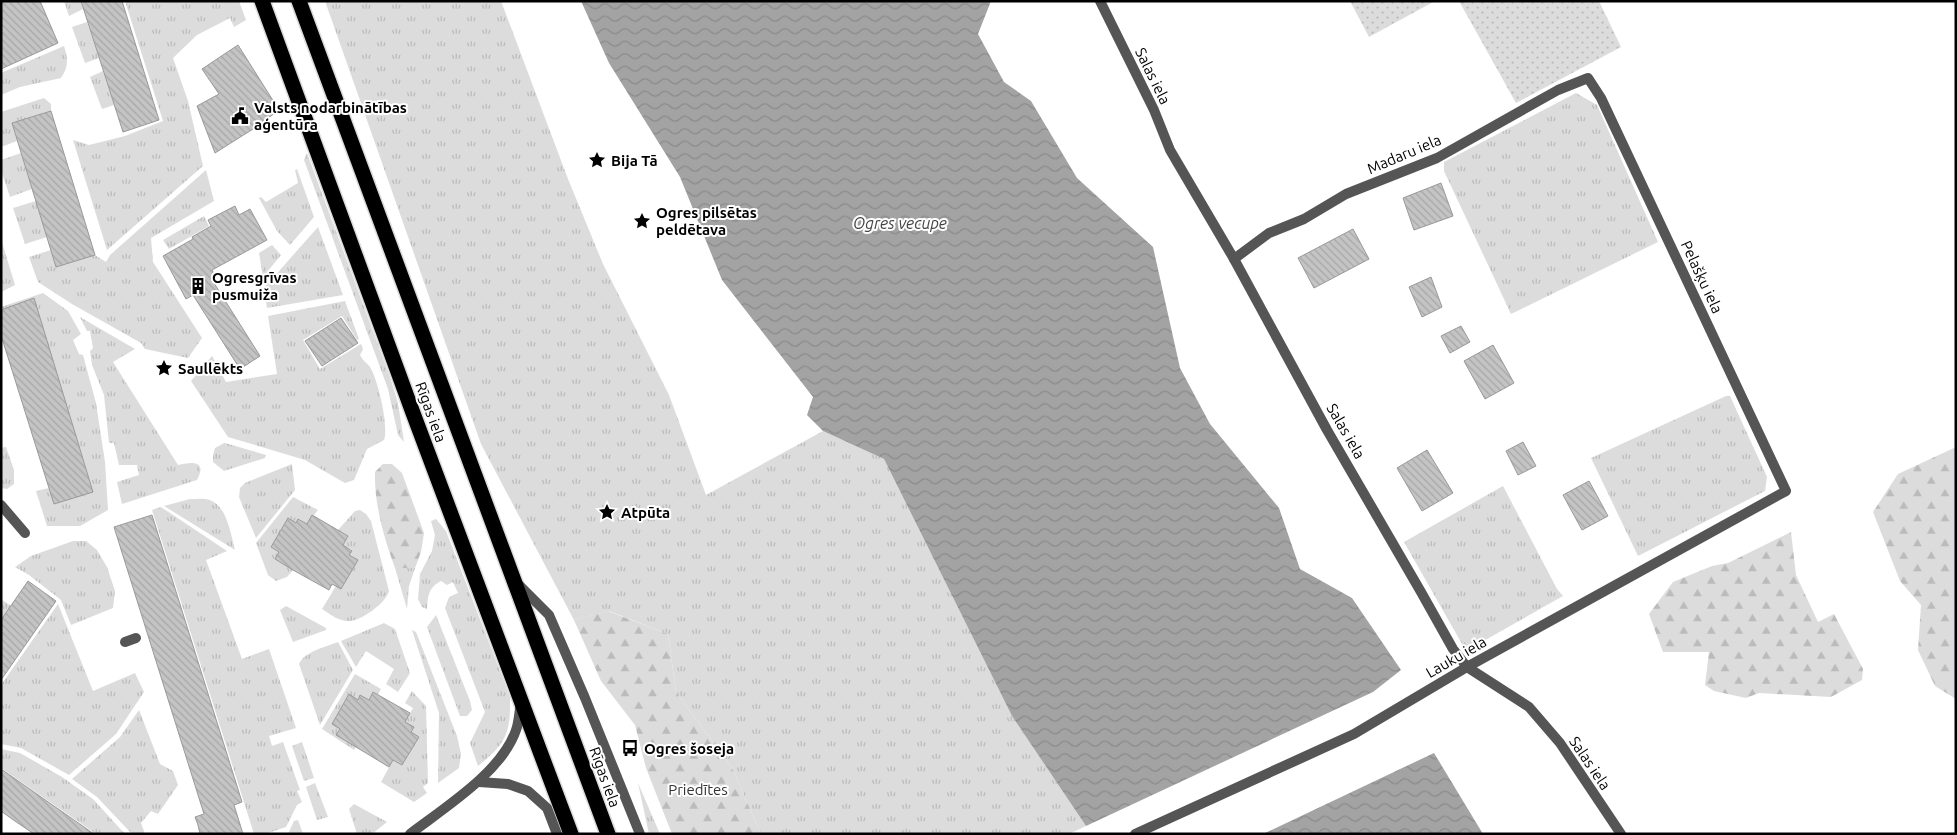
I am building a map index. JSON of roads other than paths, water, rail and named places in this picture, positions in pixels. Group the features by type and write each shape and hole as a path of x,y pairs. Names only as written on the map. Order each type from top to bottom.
{"highway":[{"name":"Rīgas iela","path":"262,1 571,834"},
{"name":"Rīgas iela","path":"298,1 608,834"}],"street":[{"name":"Salas iela","path":"1100,1 1154,110 1170,150 1234,260 1336,446 1452,649 1466,667 1529,707 1560,743 1621,834"},
{"name":"Madaru iela","path":"1234,260 1269,233 1304,219 1346,194 1436,158 1558,90 1588,78"},
{"name":"Pelašķu iela","path":"1588,78 1601,98 1786,491"},
{"name":"Lauku iela","path":"1135,834 1354,734 1466,667 1786,491"},
{"path":"1,506 25,533"},
{"path":"512,578 550,615 640,834"},
{"path":"125,642 136,638"},
{"path":"410,834 479,782 503,752 516,731 522,700"},
{"path":"479,782 508,784 528,791 547,808 557,834"}],"water":[{"name":"Ogres vecupe","path":"581,1 991,1 978,34 1004,82 1031,101 1077,178 1153,247 1180,368 1210,424 1279,508 1300,569 1352,598 1401,670 1373,692 1086,826 1012,716 884,459 823,431 807,415 813,397 722,280 680,177 609,63"},
{"path":"1434,753 1483,834 1263,834"}],"place":[{"name":"Valsts nodarbinātības aģentūra","path":"240,116"},
{"name":"Bija Tā","path":"597,160"},
{"name":"Ogres pilsētas peldētava","path":"642,221"},
{"name":"Ogresgrīvas pusmuiža","path":"198,286"},
{"name":"Saullēkts","path":"164,368"},
{"name":"Atpūta","path":"607,512"},
{"name":"Ogres šoseja","path":"630,748"}],"park label":[{"name":"Priedītes","path":"698,789"}]}
